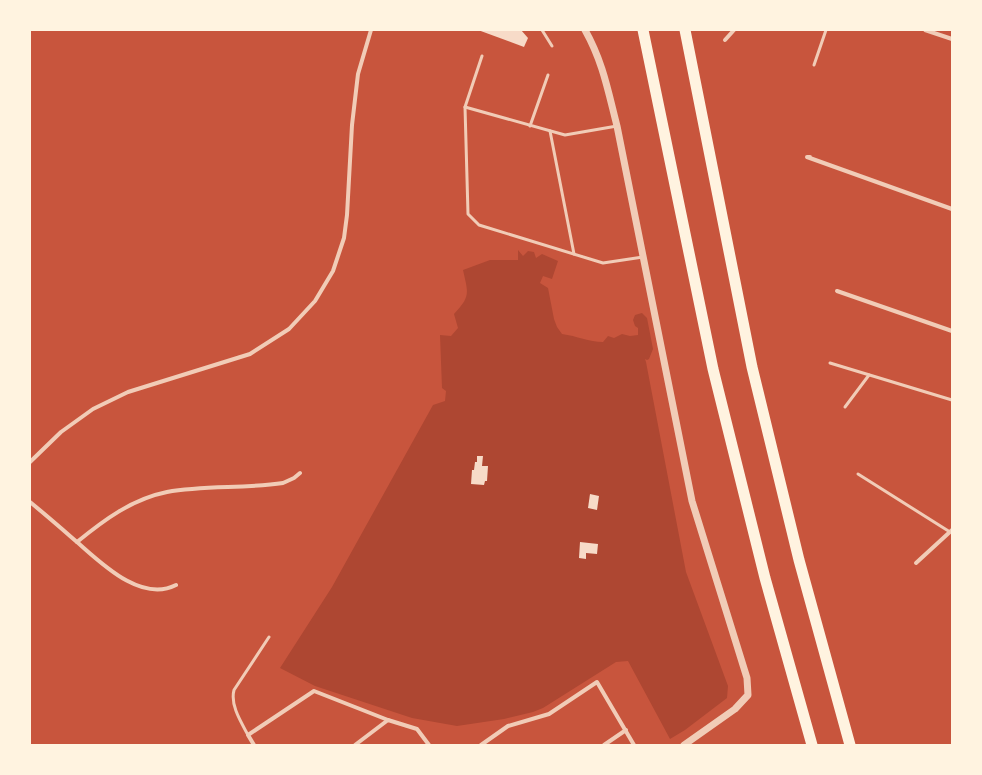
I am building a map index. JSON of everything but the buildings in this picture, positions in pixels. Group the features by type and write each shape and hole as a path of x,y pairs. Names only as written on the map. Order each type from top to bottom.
{"highway":[{"path":"643,30 713,369 765,578 812,745"},
{"path":"685,30 752,367 799,560 850,745"}],"street":[{"path":"30,462 61,432 93,409 128,392 250,354 290,329 315,301 333,270 344,238 347,215 352,125 358,74 371,30"},
{"path":"586,30 603,69 616,126 644,257 692,501 747,678 748,694 735,709 684,745"},
{"path":"725,40 734,30"},
{"path":"925,30 952,39"},
{"path":"810,157 807,157 952,209"},
{"path":"837,291 952,331"},
{"path":"77,542 115,513 159,494 188,489 283,483 294,478 300,473"},
{"path":"30,502 108,569 146,589 164,590 176,585"},
{"path":"916,563 951,531"},
{"path":"481,745 508,726 549,714 597,682 634,745"},
{"path":"254,745 248,735 314,691 388,720 417,729 429,745"},
{"path":"355,745 388,720"},
{"path":"604,745 626,730"}],"lane":[{"path":"542,30 552,46"},
{"path":"814,65 826,30"},
{"path":"482,56 465,108 468,214 479,225 603,262 644,257"},
{"path":"530,126 548,75"},
{"path":"465,108 565,135 616,126"},
{"path":"550,131 574,254"},
{"path":"830,363 952,400"},
{"path":"845,406 869,375"},
{"path":"858,474 951,531"},
{"path":"248,735 234,707 234,690 269,636"}],"shaded area":[{"path":"518,250 523,256 528,251 534,252 536,258 542,254 558,261 552,279 543,276 540,283 548,288 554,319 562,334 603,342 608,336 614,338 622,334 630,336 638,335 638,328 635,326 633,320 635,315 642,313 647,318 653,349 649,359 645,359 686,572 728,686 727,698 685,730 670,739 628,661 616,662 543,708 533,712 504,719 457,726 412,718 315,686 280,668 332,587 433,405 445,401 446,391 442,388 440,335 451,336 458,328 454,314 463,303 467,294 463,270 490,260 518,260"}]}
